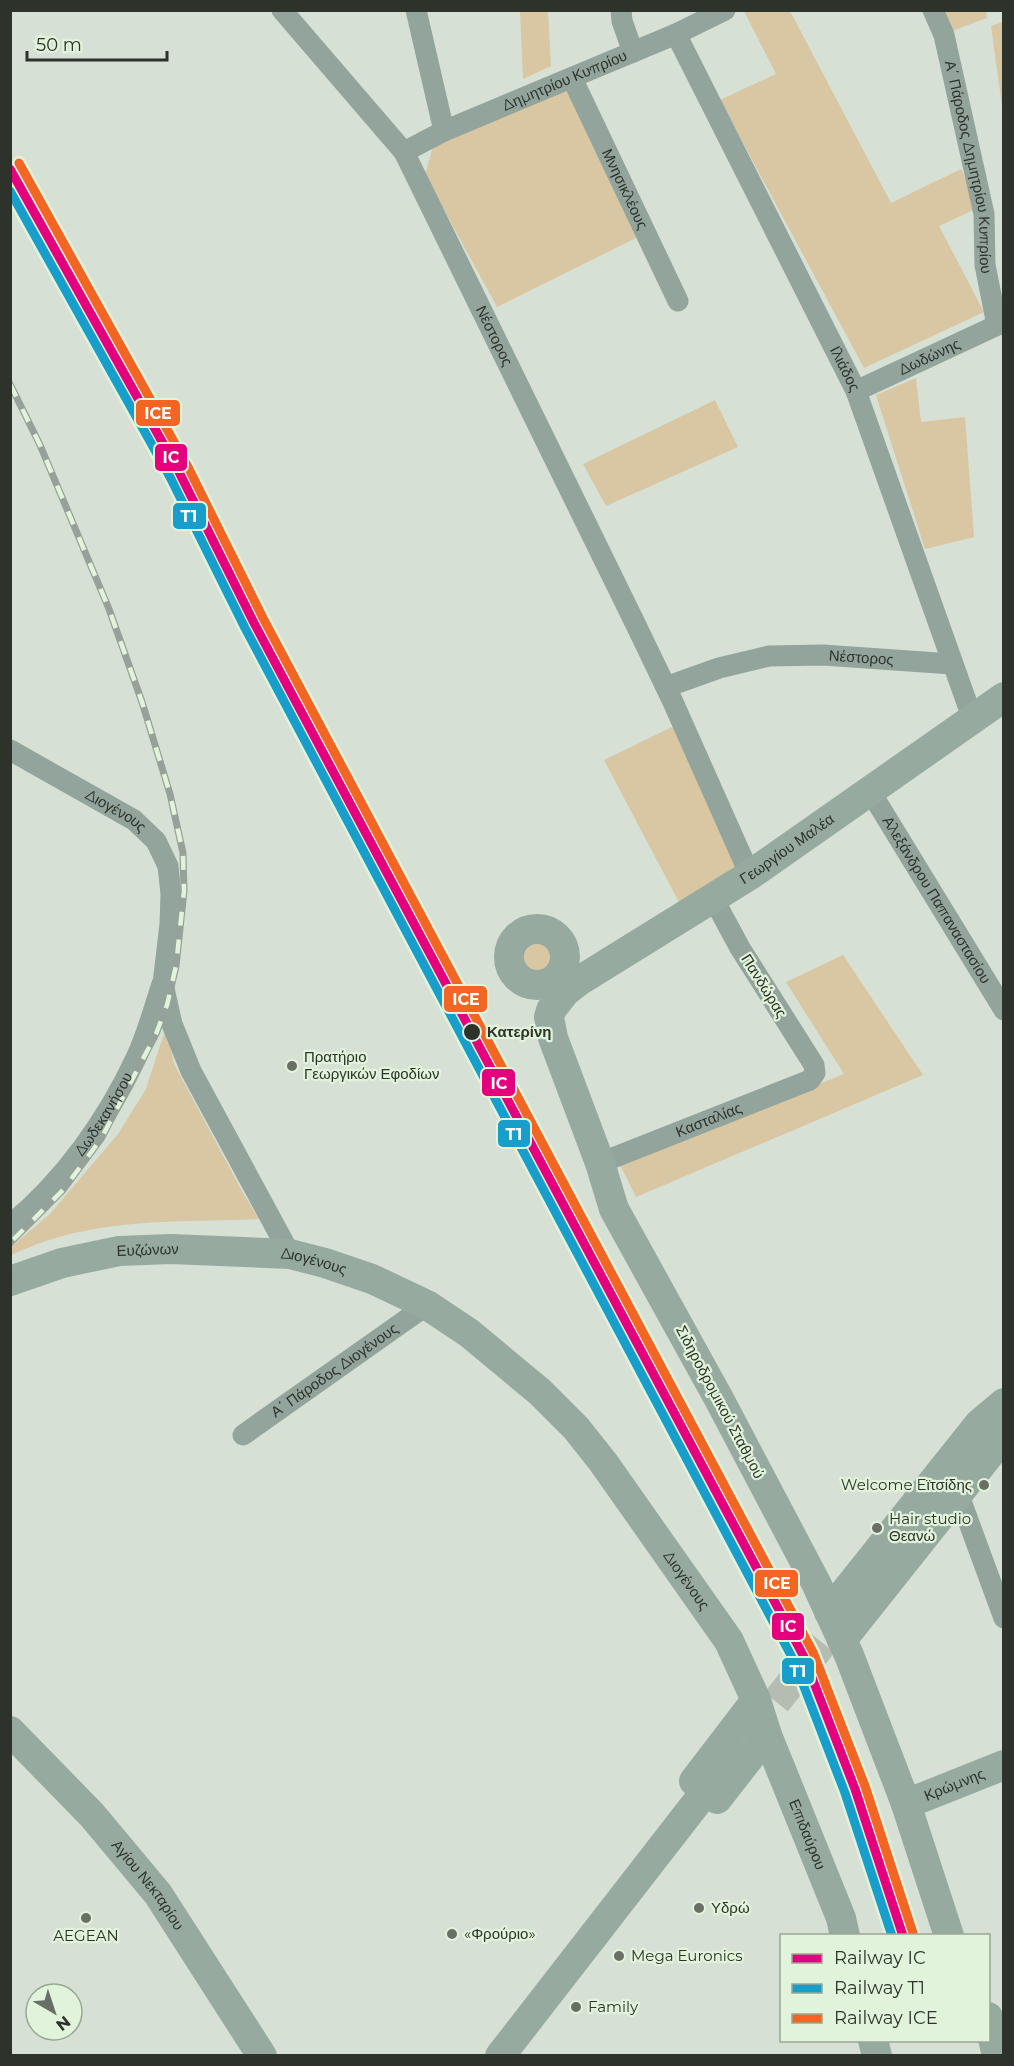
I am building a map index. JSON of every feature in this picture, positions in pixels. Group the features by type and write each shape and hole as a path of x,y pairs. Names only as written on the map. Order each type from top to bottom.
{"street":[{"name":"Νέστορος","path":"282,10 404,153 666,687 750,875"},
{"path":"416,10 444,131"},
{"path":"621,10 622,21 633,52"},
{"name":"Δημητρίου Κυπρίου","path":"404,153 444,131 676,34 725,10"},
{"name":"Α΄ Πάροδος Δημητρίου Κυπρίου","path":"933,10 944,35 984,214 985,265 1000,323"},
{"name":"Ιλιάδος","path":"676,34 856,391 973,720"},
{"name":"Μνησικλέους","path":"573,78 678,302"},
{"name":"Δωδώνης","path":"856,391 1000,323"},
{"name":"Νέστορος","path":"666,687 719,668 769,656 824,655 952,664"},
{"name":"Γεωργίου Μαλέα","path":"559,974 594,970 750,875 1004,697"},
{"name":"Διογένους","path":"10,750 135,820 156,841 168,866 171,894 163,984 172,1024 191,1071 290,1254 372,1279 427,1305 469,1333 540,1392 576,1428 603,1462 714,1618 738,1660 761,1717"},
{"name":"Αλεξάνδρου Παπαναστασίου","path":"867,793 878,804 1004,1010"},
{"name":"Πανδώρας","path":"713,898 740,948 814,1065 815,1072"},
{"name":"Σιδηροδρομικού Σταθμού","path":"559,974 555,1003 549,1017 553,1038 600,1163 614,1209 728,1394 842,1618 882,1738 915,1800"},
{"name":"Δωδεκανήσου","path":"10,1225 50,1187 104,1117 137,1057 163,984"},
{"name":"Κασταλίας","path":"600,1163 810,1080 815,1072"},
{"name":"Ευζώνων","path":"10,1281 62,1263 119,1251 182,1249 290,1254"},
{"name":"Α΄ Πάροδος Διογένους","path":"243,1435 427,1305"},
{"path":"842,1618 979,1424 1004,1403"},
{"path":"890,1559 1004,1418"},
{"path":"842,1618 958,1493 1004,1436"},
{"path":"958,1493 1004,1618"},
{"path":"564,1975 585,1926 596,1909 761,1717"},
{"name":"Επιδαύρου","path":"761,1717 841,1918 845,1934"},
{"name":"Αγίου Νεκταρίου","path":"10,1731 92,1815 158,1894 262,2055"},
{"name":"Κρώμνης","path":"915,1800 1004,1765"},
{"path":"500,2055 722,1770"},
{"path":"915,1800 948,1934"},
{"path":"915,1800 968,1934"},
{"path":"990,2025 997,2055"}],"shaded area":[{"path":"520,11 548,11 551,66 523,79"},
{"path":"744,11 790,11 891,203 961,169 978,208 939,226 984,312 864,368 720,100 776,74"},
{"path":"944,11 986,11 987,18 949,32"},
{"path":"1004,22 1003,113 991,26"},
{"path":"571,83 640,236 497,307 425,175 434,143"},
{"path":"916,378 921,422 965,417 974,537 925,549 876,395"},
{"path":"715,400 738,447 606,506 583,464"},
{"path":"676,725 737,865 680,904 604,760"},
{"path":"538,944 548,948 552,958 548,968 538,972 528,968 524,958 528,948"},
{"path":"843,955 923,1075 636,1197 619,1163 844,1074 786,982"},
{"path":"166,1027 174,1064 259,1219 127,1224 74,1233 34,1245 11,1255 11,1247 50,1214 118,1134 146,1089"}],"tunnel":[{"path":"748,1737 851,1608"}],"railway":[{"path":"10,384 40,445 109,609 142,702 170,794 183,853 184,891 176,966 167,1005 156,1034 101,1139 63,1190 10,1243"}],"rail line":[{"name":"ICE","path":"19,163 188,467 263,618 813,1652 865,1786 913,1933"},
{"name":"IC","path":"10,169 179,472 254,623 804,1657 855,1789 902,1934"},
{"name":"T1","path":"10,191 170,477 245,628 794,1661 845,1793 891,1934"}],"place":[{"name":"Κατερίνη","path":"472,1032"},
{"name":"Πρατήριο Γεωργικών Εφοδίων","path":"292,1066"},
{"name":"Welcome Eϊτσίδης","path":"984,1485"},
{"name":"Hair studio Θεανώ","path":"877,1528"},
{"name":"Υδρώ","path":"699,1908"},
{"name":"AEGEAN","path":"86,1918"},
{"name":"«Φρούριο»","path":"452,1934"},
{"name":"Mega Euronics","path":"619,1956"},
{"name":"Family","path":"576,2007"}]}
